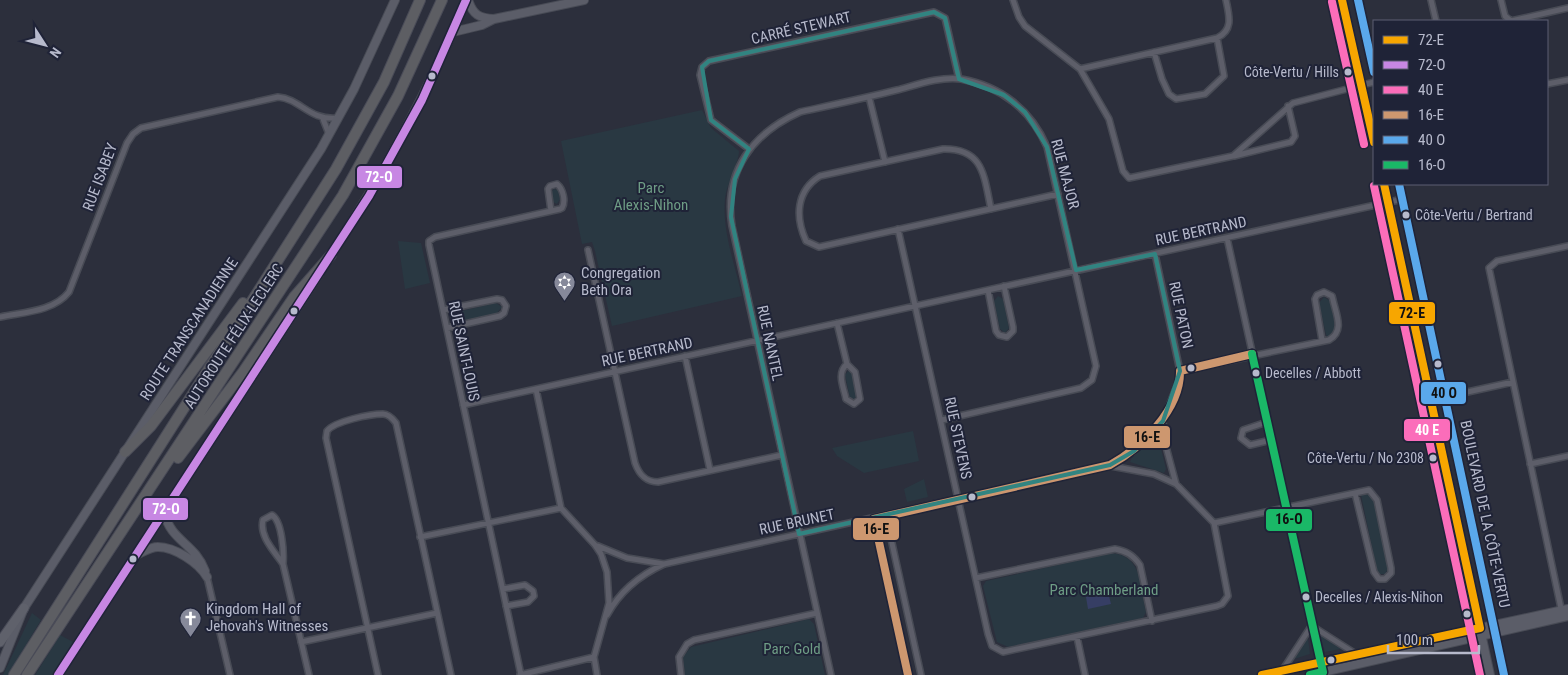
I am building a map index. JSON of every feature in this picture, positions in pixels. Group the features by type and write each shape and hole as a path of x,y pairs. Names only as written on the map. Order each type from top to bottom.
{"highway":[{"name":"AUTOROUTE FÉLIX-LECLERC","path":"14,675 290,241 362,124 420,0"},
{"name":"AUTOROUTE FÉLIX-LECLERC","path":"27,675 356,174 410,74 442,0"},
{"path":"124,452 152,426 290,241"},
{"path":"149,490 180,456 227,394 294,297 332,255"}],"main road":[{"name":"ROUTE TRANSCANADIENNE","path":"0,668 24,608 329,134 395,0"},
{"path":"467,0 477,16 494,19"},
{"path":"58,675 332,255 400,142 467,0"},
{"path":"453,32 482,25 494,19 584,0"},
{"path":"1342,0 1373,137"},
{"path":"1358,0 1373,68"},
{"name":"BOULEVARD DE LA CÔTE-VERTU","path":"1384,185 1490,675"},
{"name":"BOULEVARD DE LA CÔTE-VERTU","path":"1399,185 1504,675"},
{"path":"164,512 170,530 196,553 207,577"},
{"path":"136,555 152,548 169,549 196,564 207,577"},
{"path":"0,642 24,608"},
{"path":"1262,675 1480,628 1495,628 1565,613"},
{"path":"1310,675 1323,674 1482,636 1495,628"}],"street":[{"path":"1013,0 1019,17 1025,26 1080,69 1109,119 1123,172 1127,177 1133,178 1291,142 1295,136 1288,106"},
{"path":"1080,69 1222,36 1229,26 1230,20 1226,0"},
{"path":"1431,0 1436,20"},
{"path":"1501,0 1505,16 1509,20"},
{"path":"1519,20 1568,8"},
{"name":"CARRÉ STEWART","path":"749,149 711,120 700,75 702,67 709,61 934,12 945,18 959,79"},
{"path":"1154,52 1169,94 1176,99 1183,99 1210,92 1224,76 1217,38"},
{"name":"RUE MAJOR","path":"869,96 932,82 959,79 1004,95 1033,121 1047,147 1076,270 1096,366 1092,380 1075,390 942,420"},
{"path":"1548,84 1568,80"},
{"path":"1233,156 1288,106 1299,100 1373,82"},
{"path":"869,96 885,162"},
{"name":"RUE NANTEL","path":"831,675 730,217 735,179 749,149 770,127 800,112 869,96"},
{"name":"RUE ISABEY","path":"0,317 49,307 62,300 69,292 125,147 130,137 141,128 278,97 286,99 323,119"},
{"path":"329,134 323,119 338,118"},
{"path":"991,209 980,165 965,152 943,149 820,176 805,188 800,196 799,213 804,236 810,245 818,247 898,229 991,209 1058,194"},
{"path":"557,184 561,188 564,206 551,211 548,189 550,186 557,184"},
{"name":"RUE BERTRAND","path":"463,405 1402,200"},
{"name":"RUE SAINT-LOUIS","path":"520,675 429,245 432,238 551,211"},
{"name":"RUE STEVENS","path":"898,229 942,420 988,634 996,650 1008,652 1076,638"},
{"path":"1227,238 1323,674"},
{"path":"1565,613 1512,382 1490,265 1497,261 1568,246"},
{"path":"588,250 637,469 646,479 658,482 782,455"},
{"name":"RUE PATON","path":"1155,254 1180,371 1179,381 1163,421 1165,443 1176,484 1214,523"},
{"path":"988,290 996,330 999,335 1007,337 1013,331 1013,327 1004,286"},
{"path":"1180,371 1252,354 1322,340 1334,337 1339,327 1333,300 1329,294 1324,292 1317,295 1315,299 1322,340"},
{"path":"443,310 497,299 502,300 506,306 504,313 500,316 447,328"},
{"path":"837,323 847,364 855,372 860,394 860,399 854,404 846,399 841,376 841,371 847,364"},
{"path":"685,356 710,470"},
{"path":"1431,400 1512,382"},
{"path":"536,389 561,508 595,545 601,554 607,572 609,596 607,615 594,658 596,675"},
{"path":"378,675 326,438 327,431 337,423 384,414 396,423 451,675"},
{"name":"RUE BRUNET","path":"607,615 619,595 629,586 664,564 1110,466 1134,451 1163,421"},
{"path":"1267,422 1247,427 1243,430 1241,438 1250,445 1271,440"},
{"path":"1530,464 1568,456"},
{"name":"RUE BRUNET","path":"1110,466 1154,474 1176,484"},
{"path":"1085,675 1076,638 1217,606 1226,600 1228,592 1214,523 1355,493 1361,490 1369,490 1377,500 1391,568 1391,573 1386,579 1379,579 1374,572 1355,493"},
{"path":"420,536 561,508"},
{"path":"283,564 266,540 263,528 263,520 272,515 277,519 284,551 283,564 309,675"},
{"path":"886,516 921,675"},
{"path":"874,519 908,675"},
{"name":"RUE BRUNET","path":"595,545 626,558 664,564"},
{"path":"976,578 1115,549 1123,550 1135,558 1140,565 1152,621"},
{"path":"207,577 230,675"},
{"path":"503,589 525,585 533,590 534,596 528,602 506,606"},
{"path":"301,642 437,613"},
{"path":"681,675 679,657 687,644 694,640 817,613"},
{"path":"1312,625 1356,654"},
{"path":"1282,670 1312,625"},
{"path":"520,675 594,658"}],"highlighted area":[{"path":"934,12 945,18 959,79 1004,95 1025,112 1047,147 1076,270 1155,254 1180,371 1163,421 1134,451 1110,465 799,534 731,217 735,179 749,149 711,120 702,67 709,61"}],"green space":[{"name":"Parc Alexis-Nihon","path":"702,110 711,128 739,151 726,193 725,223 742,296 612,326 592,242 582,244 561,141"},
{"path":"554,189 558,190 560,199 557,204 553,202 551,192"},
{"path":"398,241 421,243 430,283 405,289"},
{"path":"998,296 1003,299 1009,328 1005,333 1000,329 994,301"},
{"path":"1324,297 1330,301 1334,321 1334,330 1328,337 1319,303"},
{"path":"496,303 502,307 496,314 459,322 453,320 453,315 457,312"},
{"path":"848,371 852,373 857,396 854,400 850,398 845,375"},
{"path":"913,431 919,461 864,473 837,456 832,448"},
{"path":"1158,436 1166,469 1164,473 1130,462 1154,437"},
{"path":"924,479 928,497 907,502 904,489"},
{"path":"1363,493 1371,496 1374,502 1388,569 1385,574 1380,574 1377,571 1361,495"},
{"name":"Parc Chamberland","path":"1112,553 1122,555 1135,566 1141,583 1146,612 1143,618 1008,647 997,642 983,586 986,581"},
{"path":"32,613 41,620 8,675 3,675"},
{"name":"Parc Gold","path":"809,619 814,624 825,675 685,675 683,657 691,647"},
{"path":"60,635 75,643 54,675 35,675"},
{"path":"1320,636 1322,636 1341,649 1325,652"},
{"path":"1308,638 1310,654 1294,659 1306,640"}],"water":[{"path":"1108,592 1111,604 1088,609 1086,597"}],"transit line":[{"name":"72-O","path":"58,675 369,196 422,100 466,0"},
{"name":"72-E","path":"1342,0 1373,138"},
{"path":"1358,0 1373,68"},
{"path":"1332,2 1364,144"},
{"name":"72-E","path":"1262,675 1480,628 1384,185"},
{"path":"1399,185 1504,675"},
{"path":"1374,186 1480,675"},
{"name":"16-E","path":"908,675 874,519 1110,465 1122,458 1157,426 1174,399 1179,385 1180,371 1252,354"},
{"name":"16-O","path":"1252,354 1323,672 1310,675"}],"place":[{"name":"Côte-Vertu / Hills","path":"1348,72"},
{"name":"Côte-Vertu / Bertrand","path":"1406,215"},
{"name":"Congregation Beth Ora","path":"565,301"},
{"name":"Decelles / Abbott","path":"1256,373"},
{"name":"Côte-Vertu / No 2308","path":"1433,458"},
{"name":"Decelles / Alexis-Nihon","path":"1306,597"},
{"name":"Kingdom Hall of Jehovah's Witnesses","path":"190,637"}]}
